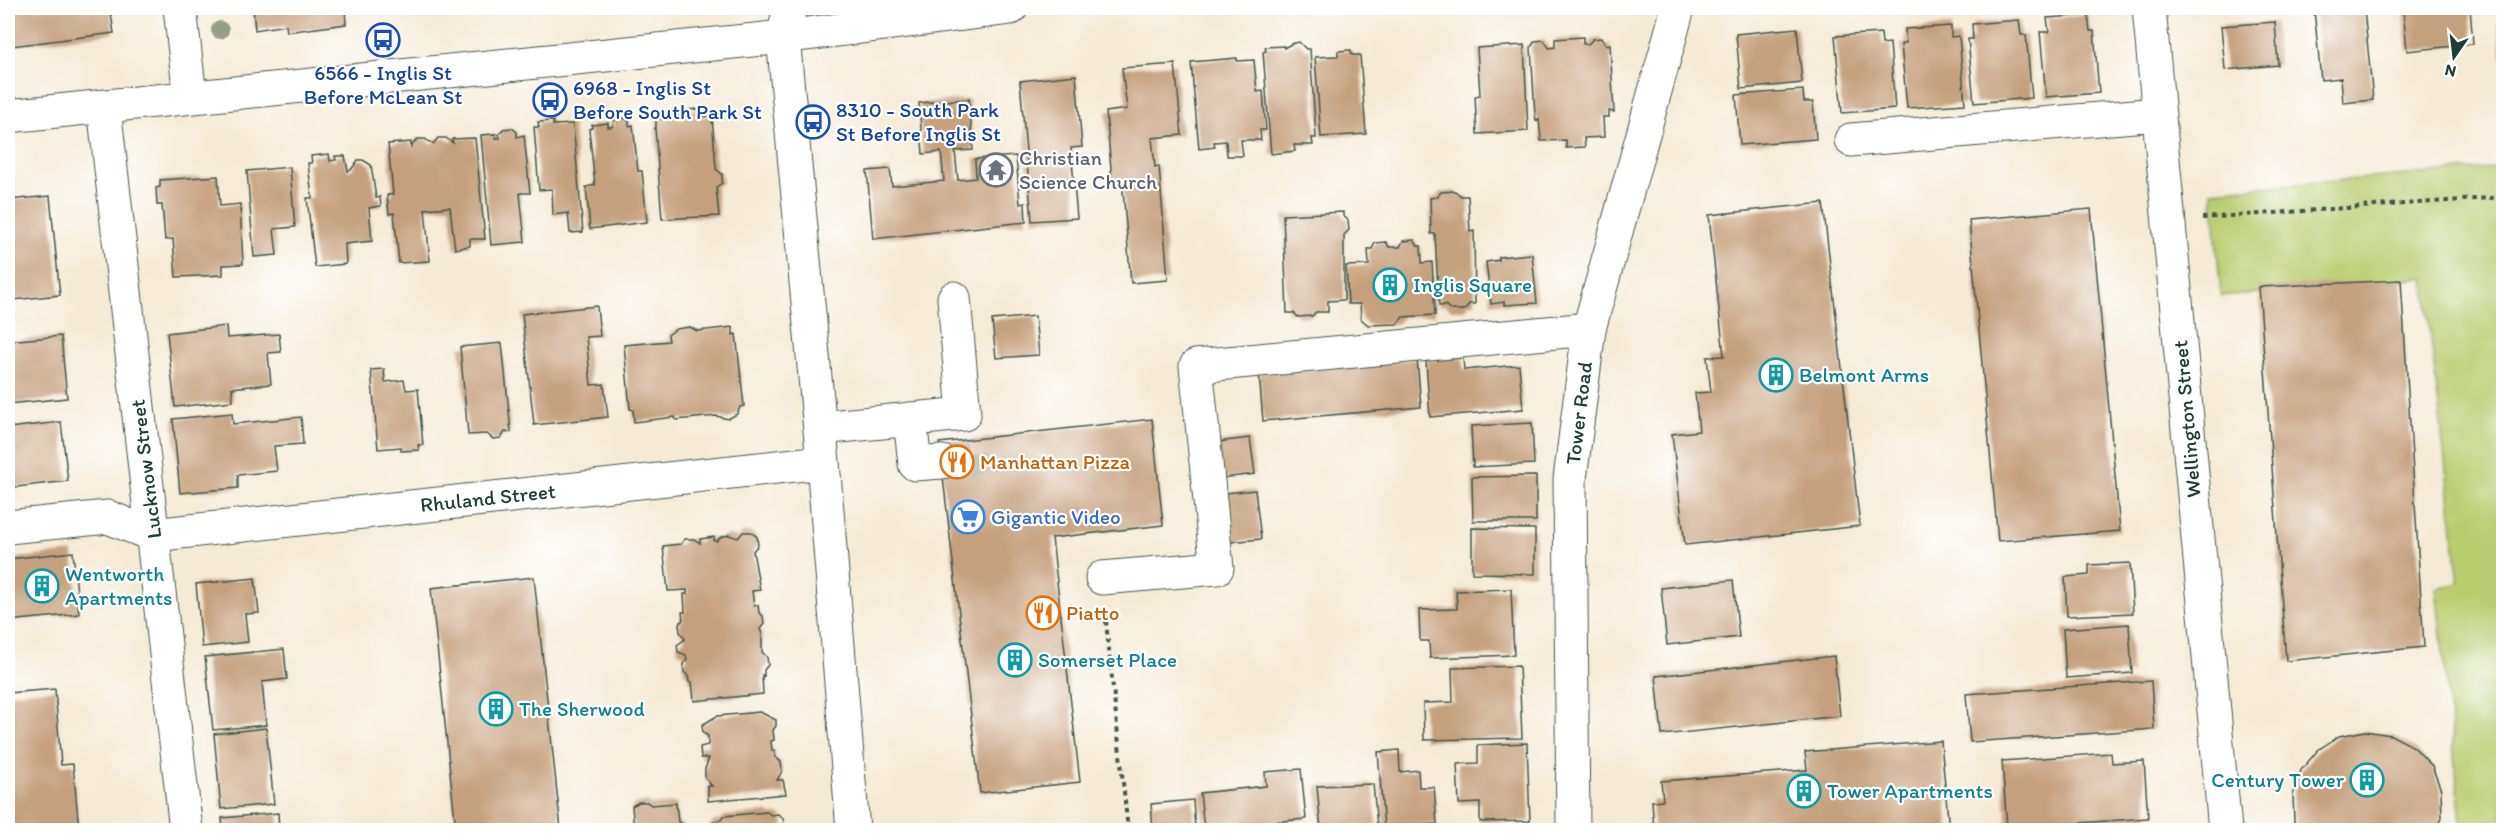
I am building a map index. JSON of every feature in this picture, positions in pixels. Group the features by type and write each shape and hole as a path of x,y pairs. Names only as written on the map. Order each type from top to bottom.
{"street":[{"path":"180,8 190,97"},
{"path":"765,8 787,22"},
{"path":"8,116 190,97 787,22 1011,8"},
{"name":"Tower Road","path":"1573,831 1570,479 1589,329 1677,8"},
{"name":"Wellington Street","path":"2149,8 2225,831"},
{"path":"787,22 853,831"},
{"name":"Lucknow Street","path":"104,107 186,831"},
{"path":"1851,140 2158,114"},
{"path":"820,428 910,419 965,427 954,298"},
{"path":"1102,578 1217,568 1196,366 1589,329"},
{"path":"910,419 915,464 942,462"},
{"name":"Rhuland Street","path":"153,535 823,462"},
{"path":"8,527 108,517 153,535"}],"path":[{"path":"2168,220 2504,197"},
{"path":"1102,578 1128,831"}],"green space":[{"path":"2503,167 2503,830 2462,830 2436,588 2459,583 2424,278 2221,296 2212,191"}],"building":[{"path":"8,8 110,8 114,33 12,46"},
{"path":"253,8 345,8 346,24 287,32 286,25 255,30"},
{"path":"2350,8 2350,10 2364,9 2373,100 2343,103 2341,78 2321,80 2314,9"},
{"path":"2470,8 2473,44 2407,51 2403,9"},
{"path":"2497,8 2504,8 2504,58 2502,58"},
{"path":"2088,15 2090,31 2094,31 2099,93 2046,97 2040,32 2049,32 2047,18"},
{"path":"2019,20 2021,35 2026,35 2032,98 1974,103 1968,39 1973,39 1972,24"},
{"path":"2275,22 2278,65 2225,70 2221,26"},
{"path":"1951,26 1951,37 1959,36 1965,104 1907,108 1901,44 1906,43 1905,29"},
{"path":"1797,28 1802,83 1741,89 1736,34"},
{"path":"1881,33 1882,44 1890,43 1895,109 1842,113 1835,36"},
{"path":"1583,37 1583,44 1601,38 1606,45 1610,44 1614,112 1609,111 1609,117 1603,117 1604,137 1584,138 1585,147 1566,148 1566,140 1541,141 1539,119 1536,120 1535,115 1531,47 1535,41 1544,40 1549,48 1555,47 1555,39"},
{"path":"1299,42 1306,49 1310,49 1316,138 1312,138 1313,145 1294,145 1295,151 1271,154 1263,52 1266,51 1265,47 1284,46 1284,48"},
{"path":"1524,45 1528,131 1477,134 1475,96 1480,95 1477,48"},
{"path":"1351,50 1352,55 1360,55 1366,134 1321,137 1315,57 1338,56 1338,51"},
{"path":"1237,58 1237,61 1254,60 1257,92 1263,91 1266,130 1260,130 1261,140 1241,140 1243,156 1227,156 1226,141 1214,142 1215,147 1199,149 1191,62"},
{"path":"1175,64 1182,135 1152,138 1155,167 1159,166 1168,280 1131,283 1122,179 1112,179 1106,112 1127,109 1122,68"},
{"path":"1076,75 1082,147 1071,148 1077,218 1032,221 1020,81"},
{"path":"1803,90 1804,102 1813,102 1816,139 1740,145 1736,95"},
{"name":"Christian Science Church","path":"969,99 973,150 955,151 958,180 976,178 975,159 1016,156 1020,204 1025,203 1026,222 873,239 867,171 890,169 892,186 944,181 941,152 923,154 919,103"},
{"path":"697,109 701,117 712,116 716,169 722,174 722,183 716,187 719,216 662,219 656,119 664,119 664,115 678,114 679,119 683,118 687,110"},
{"path":"624,118 629,121 629,126 633,125 638,171 642,171 647,222 590,229 586,187 595,185 589,129 592,125 608,123 608,127 612,127 615,119"},
{"path":"553,121 553,125 573,124 583,232 570,233 568,213 553,215 552,189 539,190 534,127 539,127 538,122"},
{"path":"512,128 517,132 517,137 524,135 530,193 520,193 525,242 491,245 481,135 496,134 496,138 500,138 499,134 503,129"},
{"path":"438,138 446,138 453,143 452,139 475,138 485,239 470,239 470,246 455,249 450,207 425,209 430,261 399,263 394,213 389,214 387,195 393,194 388,144 411,142 411,147 417,139 425,139 433,144"},
{"path":"329,154 330,161 336,160 335,156 345,156 348,171 358,160 371,165 376,198 380,197 381,206 369,208 372,241 345,244 346,264 315,267 307,198 312,198 308,163 312,163 311,156"},
{"path":"290,167 295,227 274,229 277,255 254,257 247,171"},
{"path":"218,176 220,206 240,204 243,264 223,265 223,275 176,277 173,239 165,240 162,205 157,205 156,188 160,187 160,180"},
{"path":"1455,191 1461,196 1468,196 1470,232 1474,231 1475,304 1469,304 1465,310 1451,310 1445,305 1439,306 1435,234 1431,234 1430,198 1437,197 1441,192"},
{"path":"50,196 60,295 13,300 8,250 8,200"},
{"name":"Belmont Arms","path":"1823,203 1860,526 1685,545 1672,434 1699,431 1695,393 1711,392 1707,357 1724,356 1709,215"},
{"path":"2091,209 2120,531 1998,541 1969,220"},
{"path":"1343,212 1343,216 1348,220 1349,230 1344,235 1344,300 1328,301 1328,312 1316,312 1312,316 1298,317 1294,313 1287,313 1283,215"},
{"name":"Inglis Square","path":"1414,240 1418,246 1421,246 1422,263 1432,262 1435,315 1403,317 1397,324 1368,325 1361,319 1360,304 1348,304 1346,266 1369,265 1368,249 1372,249 1375,243 1386,242 1389,247 1400,247 1403,241"},
{"path":"1532,254 1537,303 1491,304 1486,262 1499,260 1499,257"},
{"path":"2401,280 2424,647 2286,661 2259,287"},
{"path":"597,306 600,336 586,337 591,385 604,384 608,417 534,425 522,314"},
{"path":"1035,316 1039,355 996,358 992,320"},
{"path":"226,326 227,338 279,334 281,352 268,353 271,384 232,388 233,401 175,407 167,333"},
{"path":"690,327 697,331 733,327 733,335 736,334 744,406 728,419 716,416 676,420 675,417 634,422 633,410 630,409 624,345 669,341 668,335 676,329"},
{"path":"61,336 67,398 8,404 8,341"},
{"path":"502,343 511,432 505,432 501,438 493,439 487,434 468,435 460,347"},
{"path":"1463,358 1464,370 1519,365 1523,409 1430,417 1426,361"},
{"path":"1417,359 1421,407 1263,421 1259,373"},
{"path":"384,369 385,382 404,380 406,390 418,389 423,445 418,445 419,450 401,451 401,447 378,449 371,370"},
{"path":"232,413 233,424 301,417 303,444 274,446 277,471 238,475 238,488 180,493 173,419"},
{"name":"Somerset Place","path":"1152,419 1163,525 1052,538 1080,782 980,793 939,443"},
{"path":"61,422 68,481 8,488 8,428"},
{"path":"1532,423 1534,464 1473,467 1471,426"},
{"path":"1250,438 1255,474 1222,478 1217,442"},
{"path":"1536,476 1536,521 1473,521 1472,477"},
{"path":"1255,490 1261,539 1230,542 1225,493"},
{"path":"1472,528 1535,529 1535,574 1472,573"},
{"path":"743,532 751,532 757,537 758,545 753,551 760,590 752,591 754,606 758,605 764,624 760,629 762,652 767,657 768,665 764,670 764,676 762,675 763,694 694,701 692,682 689,682 684,672 683,664 687,660 686,655 678,652 677,645 685,639 680,632 679,624 683,620 682,612 685,612 684,594 687,594 687,590 668,591 663,546 681,544 685,539 694,539 700,543 700,539 714,537 714,541 717,541 729,535 738,538"},
{"name":"Wentworth Apartments","path":"73,552 79,614 8,621 8,559"},
{"path":"2130,563 2133,613 2067,616 2065,577 2089,575 2089,565"},
{"name":"The Sherwood","path":"534,577 561,830 456,830 431,588"},
{"path":"255,578 259,613 245,614 248,642 202,647 196,584"},
{"path":"1733,580 1739,637 1667,645 1661,588"},
{"path":"1511,589 1514,655 1430,658 1429,641 1420,641 1419,610 1457,609 1456,591"},
{"path":"2129,624 2132,673 2066,678 2063,629"},
{"path":"284,649 287,679 262,682 266,725 213,730 205,657"},
{"path":"1834,656 1840,716 1662,735 1656,676"},
{"path":"1519,666 1522,738 1424,740 1423,703 1453,702 1452,668"},
{"path":"2151,681 2154,729 1970,742 1966,694"},
{"path":"55,689 61,765 73,764 79,830 8,830 8,693"},
{"path":"760,712 776,720 773,730 774,740 771,741 772,751 775,750 775,757 781,762 782,771 777,780 783,780 786,794 708,801 708,786 712,786 705,778 709,758 701,758 700,747 708,745 708,736 703,733 702,725 717,716"},
{"path":"266,728 274,804 221,809 214,734"},
{"name":"Century Tower","path":"2365,731 2391,735 2414,747 2432,766 2441,790 2442,817 2437,830 2297,830 2294,821 2293,795 2301,770 2318,750 2339,736"},
{"name":"Tower Apartments","path":"1941,741 1949,830 1654,830 1652,801 1663,800 1661,781 1807,770 1805,752"},
{"path":"1527,743 1530,821 1480,822 1480,803 1459,804 1457,764 1478,763 1478,745"},
{"path":"1399,750 1400,772 1418,770 1419,787 1434,787 1437,824 1384,828 1378,752"},
{"path":"2111,753 2112,763 2144,761 2148,818 2007,828 2002,761"},
{"path":"1301,769 1306,819 1204,828 1200,793 1266,786 1265,772"},
{"path":"1373,784 1377,826 1321,830 1317,786"},
{"path":"1193,800 1195,828 1153,830 1151,804"},
{"path":"639,802 647,802 651,805 676,803 678,822 683,825 683,830 634,830 632,806"},
{"path":"767,812 771,815 778,814 783,818 784,826 780,830 710,830 709,826 714,821 721,820 724,816"},
{"path":"278,813 279,830 223,830 222,818"}],"tunnel":[{"path":"942,462 968,460 966,439"}],"place":[{"name":"6566 - Inglis St Before McLean St","path":"383,40"},
{"name":"6968 - Inglis St Before South Park St","path":"550,100"},
{"name":"8310 - South Park St Before Inglis St","path":"813,122"},
{"name":"Christian Science Church","path":"996,170"},
{"name":"Inglis Square","path":"1390,285"},
{"name":"Belmont Arms","path":"1776,375"},
{"name":"Manhattan Pizza","path":"957,462"},
{"name":"Gigantic Video","path":"968,517"},
{"name":"Wentworth Apartments","path":"42,586"},
{"name":"Piatto","path":"1043,613"},
{"name":"Somerset Place","path":"1015,660"},
{"name":"The Sherwood","path":"496,709"},
{"name":"Century Tower","path":"2367,780"},
{"name":"Tower Apartments","path":"1804,791"}]}
